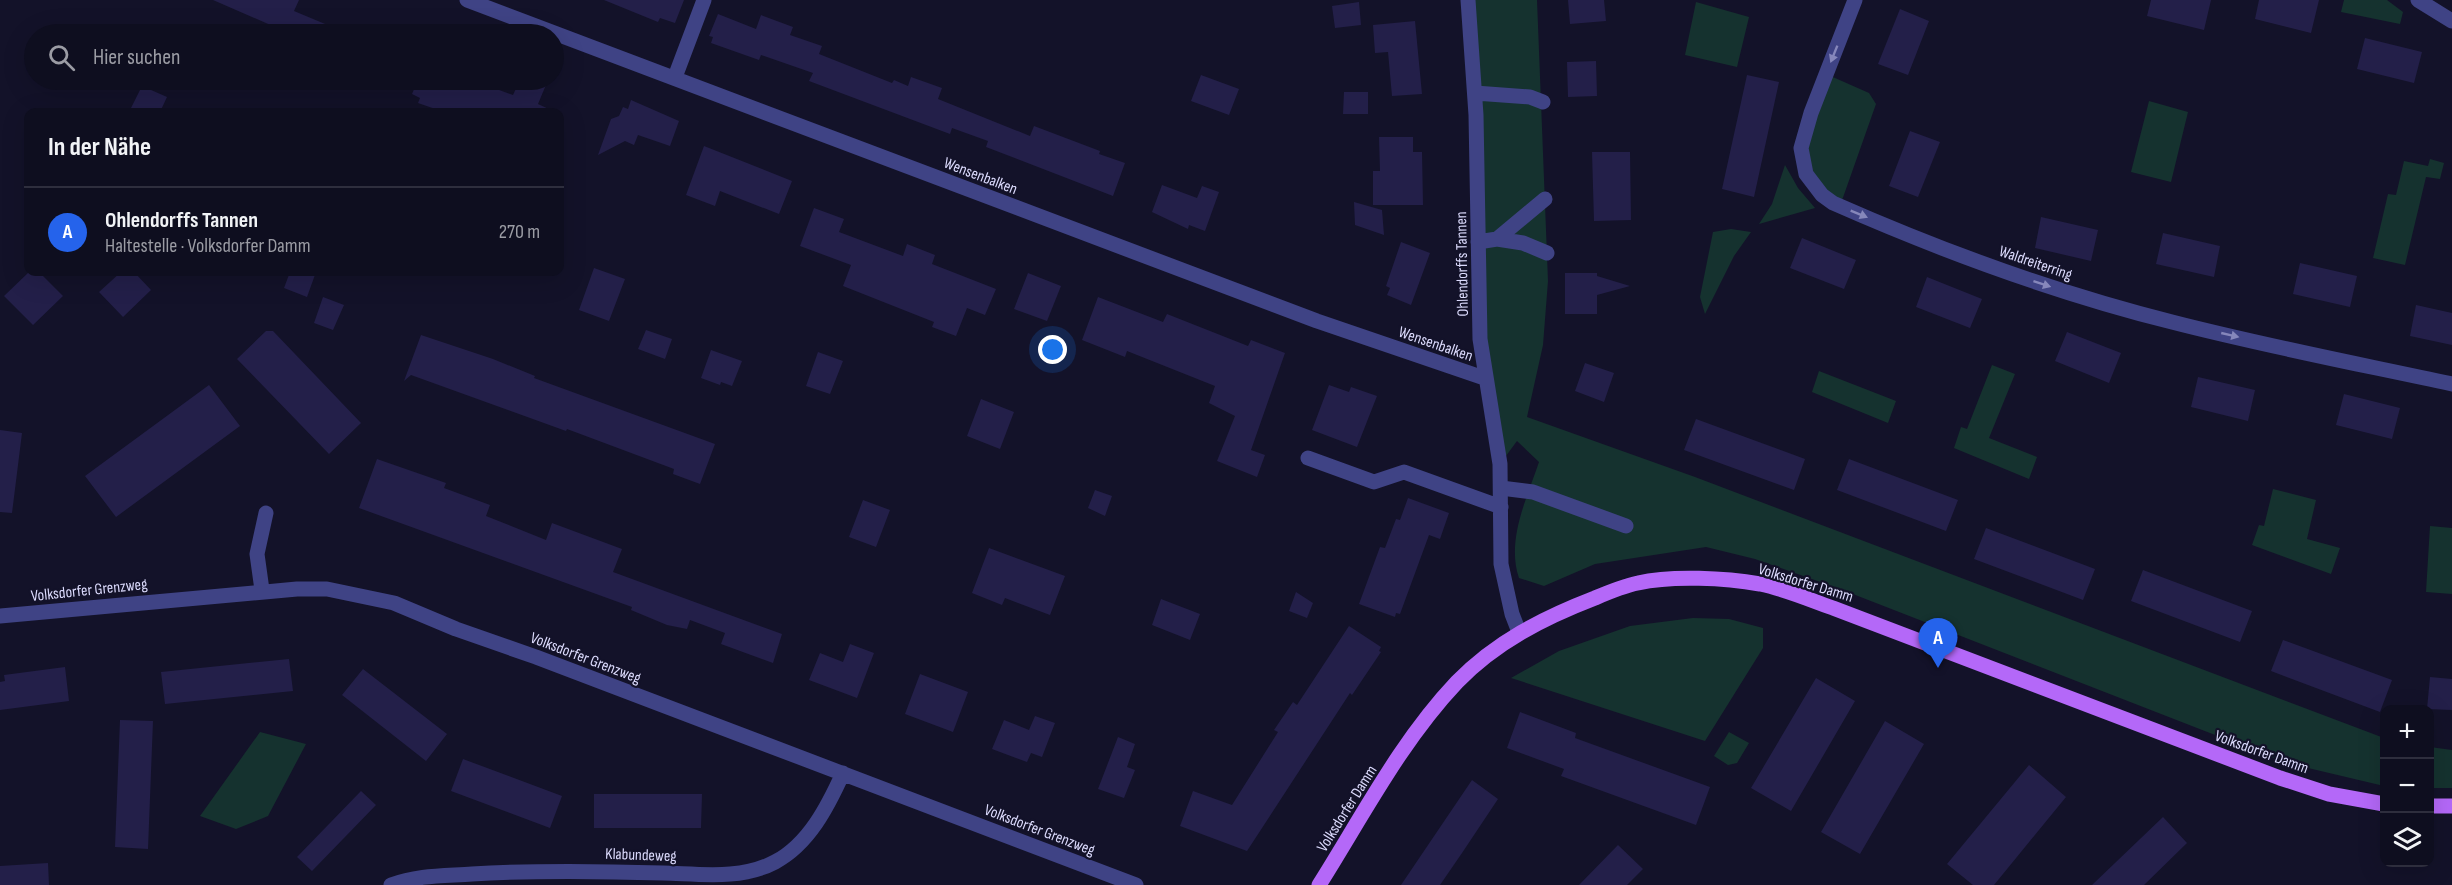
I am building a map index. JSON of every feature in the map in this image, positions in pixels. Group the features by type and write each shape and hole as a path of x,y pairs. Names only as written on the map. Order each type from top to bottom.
{"main road":[{"name":"Volksdorfer Damm","path":"1319,885 1408,745 1437,707 1476,664 1520,632 1550,616 1639,582 1689,579 1761,584 1833,608 2280,778 2329,794 2380,803"},
{"path":"2434,806 2452,806"}],"street":[{"name":"Wensenbalken","path":"467,0 532,24"},
{"path":"675,77 704,0"},
{"name":"Ohlendorffs Tannen","path":"1468,0 1475,93 1480,339 1484,378 1500,464 1501,564 1512,614 1520,632"},
{"name":"Waldreiterring","path":"1855,0 1811,113 1801,148 1806,174 1822,195 1833,203 2008,273 2113,306 2172,322 2452,384"},
{"path":"2418,0 2452,21"},
{"name":"Wensenbalken","path":"564,36 1317,321 1484,378"},
{"path":"1475,93 1530,97 1543,102"},
{"path":"1497,239 1545,200"},
{"path":"1478,242 1497,239 1523,243 1547,253"},
{"path":"1308,458 1374,482 1404,472 1501,507"},
{"path":"1501,488 1533,492 1626,526"},
{"path":"262,590 257,554 266,513"},
{"name":"Volksdorfer Grenzweg","path":"0,616 262,590 327,589 394,603 456,629 536,657 1136,885"},
{"name":"Klabundeweg","path":"391,885 428,875 525,870 720,874 757,870 792,851 821,817 843,773"}],"green space":[{"path":"1468,0 1537,0 1548,281 1543,345 1527,417 1695,477 2380,736 2380,785 2287,763 1840,589 1755,559 1706,547 1595,564 1544,586 1519,578 1516,564 1516,534 1539,462 1517,441 1500,464 1484,378"},
{"path":"2344,0 2387,0 2403,12 2400,24 2341,12"},
{"path":"1696,2 1749,17 1737,67 1685,55"},
{"path":"1826,74 1869,93 1876,104 1840,206 1813,185 1805,131"},
{"path":"2149,101 2188,112 2171,182 2131,172"},
{"path":"2430,159 2444,163 2440,179 2426,177 2405,265 2373,258 2388,194 2396,195 2404,161 2428,166"},
{"path":"1785,165 1798,188 1815,208 1759,224 1772,204"},
{"path":"1731,229 1751,232 1734,256 1705,314 1700,297 1713,232"},
{"path":"1992,365 2015,374 1989,438 2037,457 2029,479 1954,448 1961,427 1967,429"},
{"path":"1819,371 1896,401 1888,423 1812,392"},
{"path":"2273,489 2316,500 2307,539 2340,548 2331,574 2252,545 2259,525 2264,526"},
{"path":"2430,526 2452,528 2452,594 2426,592"},
{"path":"1693,618 1729,619 1763,628 1763,648 1705,741 1511,678 1559,651 1630,626"},
{"path":"260,732 306,744 268,816 236,829 200,816"},
{"path":"1729,732 1749,743 1737,763 1728,765 1714,756"},
{"path":"2434,748 2452,750 2452,788 2434,788"}],"building":[{"path":"213,0 299,0 294,11 325,24 268,24"},
{"path":"604,0 684,0 675,23 660,18 658,22"},
{"path":"1568,0 1604,0 1606,21 1570,24"},
{"path":"2151,0 2211,0 2204,30 2147,16"},
{"path":"2259,0 2319,0 2311,33 2255,19"},
{"path":"1359,2 1361,25 1335,28 1332,6"},
{"path":"1900,9 1929,21 1908,75 1878,64"},
{"path":"718,14 756,29 761,15 793,27 790,35 822,46 819,54 892,83 894,80 908,86 911,77 942,88 938,99 1030,136 1034,126 1100,151 1099,154 1125,163 1113,196 986,147 988,141 952,128 950,134 809,81 813,73 761,55 759,60 711,43 713,37 709,36"},
{"path":"1415,21 1422,94 1392,96 1388,52 1375,53 1373,25"},
{"path":"2365,38 2422,52 2414,83 2357,69"},
{"path":"1596,61 1597,96 1568,97 1567,62"},
{"path":"1201,75 1239,89 1229,115 1191,101"},
{"path":"1747,75 1779,82 1754,197 1722,189"},
{"path":"140,90 151,90 167,97 162,108 131,108"},
{"path":"414,90 499,90 513,95 515,90 544,90 538,104 546,108 432,108 418,103 420,98 412,94"},
{"path":"1344,92 1368,92 1368,114 1343,114"},
{"path":"631,100 679,121 670,146 638,135 634,145 625,141 598,155 611,119 619,116 623,107 628,109"},
{"path":"1910,131 1940,142 1918,197 1889,186"},
{"path":"1379,137 1413,137 1413,152 1422,152 1423,205 1373,205 1373,171 1380,171"},
{"path":"704,146 792,181 779,214 720,191 715,206 686,195"},
{"path":"1592,152 1630,152 1631,220 1594,221"},
{"path":"1162,185 1197,198 1202,186 1219,192 1205,231 1189,225 1188,229 1152,212"},
{"path":"1354,202 1382,210 1384,235 1355,225"},
{"path":"814,208 844,219 839,232 903,256 907,244 935,255 932,264 996,289 985,315 967,308 956,336 932,327 934,322 843,286 851,265 800,246"},
{"path":"2041,217 2098,230 2091,261 2035,248"},
{"path":"2163,233 2220,246 2214,277 2156,264"},
{"path":"1802,238 1856,260 1844,289 1790,268"},
{"path":"1401,242 1430,253 1411,305 1387,295 1390,288 1386,286"},
{"path":"2300,263 2357,276 2350,307 2293,294"},
{"path":"594,268 625,279 609,321 579,310"},
{"path":"1028,273 1061,286 1047,321 1014,309"},
{"path":"1565,273 1597,273 1597,276 1630,286 1597,295 1597,314 1565,314"},
{"path":"25,276 43,276 63,296 33,325 4,296"},
{"path":"117,276 138,276 151,290 123,317 99,292"},
{"path":"288,276 315,276 307,297 284,288"},
{"path":"1927,277 1982,299 1970,328 1916,307"},
{"path":"323,297 344,305 333,330 314,323"},
{"path":"1098,297 1163,322 1167,314 1248,346 1251,340 1285,353 1251,450 1265,455 1257,477 1217,461 1235,416 1209,403 1215,386 1127,351 1125,357 1082,340"},
{"path":"2416,305 2452,313 2452,345 2410,336"},
{"path":"646,330 672,339 665,359 638,349"},
{"path":"266,331 273,331 361,423 329,454 237,359"},
{"path":"2067,332 2121,353 2109,383 2055,361"},
{"path":"421,335 493,359 535,376 534,378 715,444 700,484 673,474 674,469 567,429 566,431 411,375 404,381"},
{"path":"711,350 742,361 732,386 721,382 720,385 701,378"},
{"path":"818,352 843,361 830,394 806,386"},
{"path":"1585,363 1614,373 1604,402 1575,391"},
{"path":"2198,377 2255,390 2248,421 2191,407"},
{"path":"209,385 240,426 116,517 85,476"},
{"path":"1329,385 1349,392 1351,387 1377,396 1357,447 1312,430"},
{"path":"2344,394 2400,408 2392,439 2336,425"},
{"path":"981,399 1014,412 1000,449 967,436"},
{"path":"1696,419 1805,459 1794,490 1684,450"},
{"path":"0,430 22,433 12,513 0,512"},
{"path":"377,459 446,483 444,488 490,505 486,516 546,540 552,523 622,549 613,572 782,634 773,663 721,644 725,633 690,620 687,629 667,625 631,610 632,607 359,508"},
{"path":"1849,459 1958,500 1946,531 1837,490"},
{"path":"1095,490 1112,496 1105,516 1088,508"},
{"path":"1408,498 1449,513 1440,539 1429,535 1400,614 1396,613 1395,617 1359,604 1380,547 1385,548 1396,519 1400,520"},
{"path":"863,500 890,510 876,547 849,537"},
{"path":"1986,528 2095,569 2083,600 1974,559"},
{"path":"989,548 1065,576 1050,615 1005,598 1002,605 972,593"},
{"path":"2143,570 2252,611 2240,642 2131,601"},
{"path":"1296,592 1313,603 1307,618 1289,611"},
{"path":"1161,599 1200,614 1190,640 1152,625"},
{"path":"1349,626 1381,647 1379,651 1381,652 1352,695 1350,693 1247,851 1180,826 1193,791 1232,805 1278,732 1274,730 1293,702 1297,705"},
{"path":"2283,640 2392,680 2383,705 2380,705 2380,712 2271,671"},
{"path":"850,644 874,653 857,698 809,680 820,653 843,662"},
{"path":"289,659 293,691 165,704 161,672"},
{"path":"65,667 69,701 0,710 0,682 5,681 4,675"},
{"path":"363,669 447,734 426,761 342,695"},
{"path":"920,674 968,692 953,732 905,714"},
{"path":"2430,677 2452,679 2452,710 2434,709 2434,705 2427,705"},
{"path":"1816,678 1855,701 1791,811 1751,788"},
{"path":"1520,712 1576,733 1575,738 1710,787 1696,825 1561,776 1564,769 1507,748"},
{"path":"1035,716 1055,723 1042,757 1031,753 1027,762 992,749 1004,720 1029,730"},
{"path":"120,720 153,721 148,849 115,847"},
{"path":"1885,721 1924,744 1860,854 1821,832"},
{"path":"1118,737 1135,744 1127,767 1135,770 1124,798 1098,789"},
{"path":"463,759 562,796 550,828 451,791"},
{"path":"2029,765 2066,797 1994,885 1973,885 1947,864"},
{"path":"1472,780 1498,799 1462,853 1440,885 1401,885"},
{"path":"361,791 376,805 312,871 297,857"},
{"path":"594,794 702,794 701,828 594,828"},
{"path":"2163,817 2187,843 2144,885 2092,885"},
{"path":"1618,845 1643,869 1627,885 1579,885"},
{"path":"48,863 49,885 0,885 0,866"}],"place":[{"name":"Ohlendorffs Tannen","path":"1938,668"}]}
